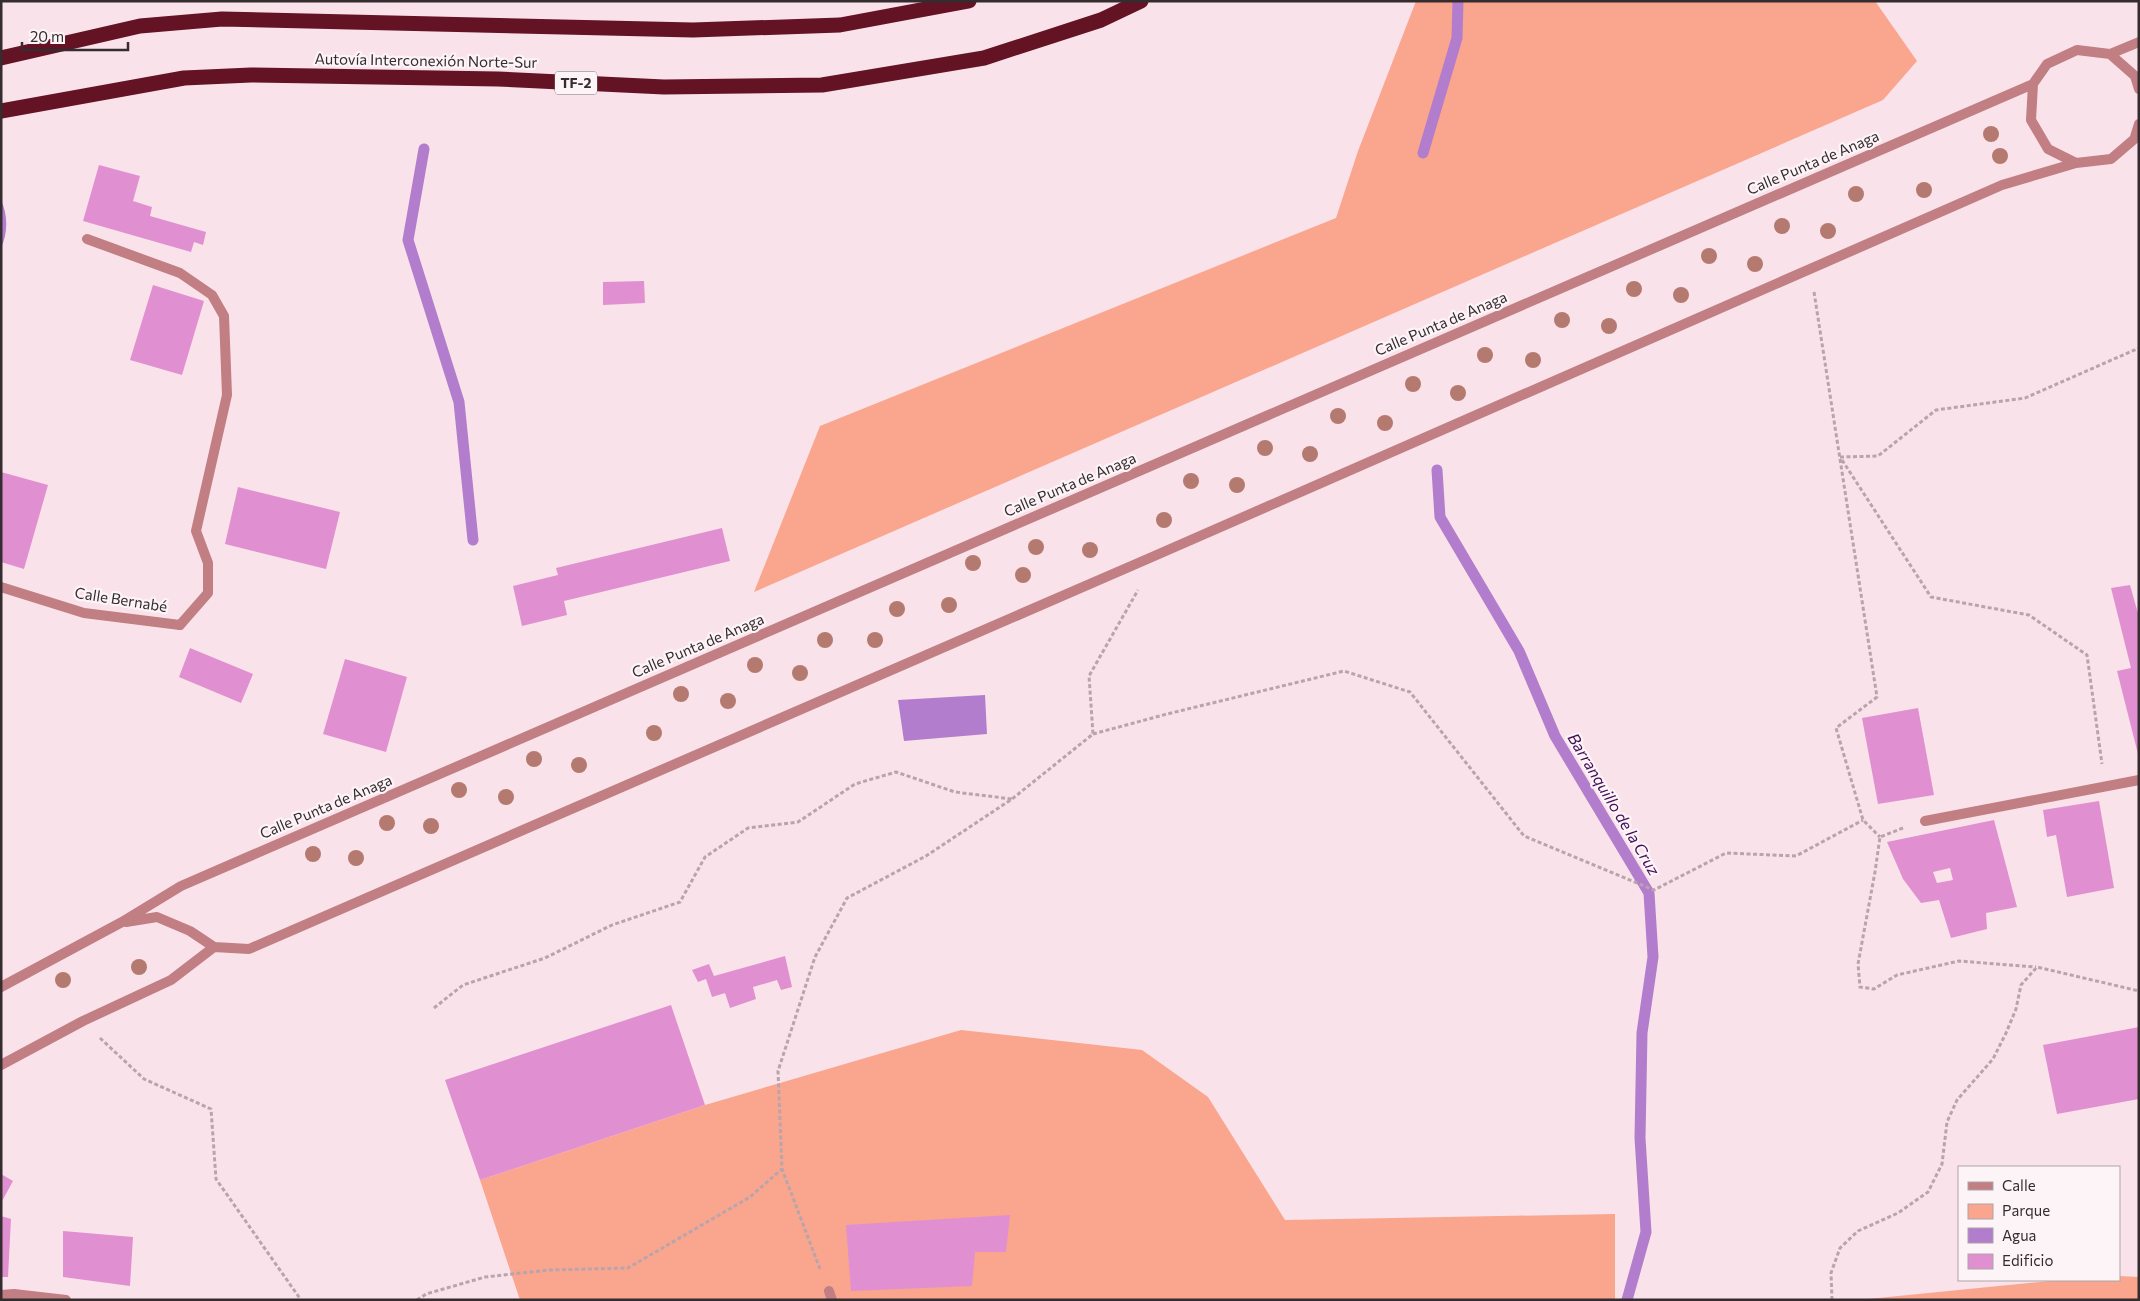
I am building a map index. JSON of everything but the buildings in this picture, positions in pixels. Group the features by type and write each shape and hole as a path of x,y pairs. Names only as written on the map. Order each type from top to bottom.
{"highway":[{"path":"1,58 140,26 222,19 693,30 840,25 969,1"},
{"name":"Autovía Interconexión Norte-Sur","path":"1,111 184,78 242,75 498,78 664,88 822,85 984,58 1101,20 1141,1"}],"street":[{"path":"2076,163 2048,150 2031,120 2033,84 2047,64 2077,50 2110,54 2139,42"},
{"path":"2110,54 2135,76 2139,89"},
{"name":"Calle Punta de Anaga","path":"1,987 122,922 181,886 2033,84"},
{"path":"1,1065 83,1021 171,980 214,947 248,948 1152,557 2002,185 2076,163 2111,159 2137,136 2139,124"},
{"name":"Calle Bernabé","path":"1,586 84,613 180,625 208,593 208,563 196,532 227,396 224,316 212,296 180,273 87,239"},
{"path":"1925,821 2139,780"},
{"name":"Calle Punta de Anaga","path":"122,922 157,918 190,931 214,947"},
{"path":"1,1295 14,1294 66,1300"}],"path":[{"path":"1810,269 1877,697 1836,728 1863,820 1880,837"},
{"path":"1840,457 1878,456 1936,410 2025,398 2139,348"},
{"path":"1840,457 1931,597 2029,615 2087,655 2106,787"},
{"path":"1093,734 1089,676 1135,597 1152,557"},
{"path":"830,1295 782,1169 778,1070 815,957 847,898 926,856 1012,799 1093,734 1344,671 1410,692 1524,836 1654,890 1726,853 1796,856 1863,820"},
{"path":"434,1008 463,985 545,958 612,925 680,902 705,857 748,828 798,822 854,784 896,772 955,792 1012,799"},
{"path":"1880,837 1925,821"},
{"path":"1880,837 1858,964 1860,987 1874,989 1897,975 1959,961 2037,967 2139,991"},
{"path":"1832,1300 1831,1273 1840,1248 1858,1231 1898,1213 1928,1192 1942,1164 1947,1122 1957,1100 1993,1059 2016,1008 2021,985 2037,967"},
{"path":"83,1021 144,1079 211,1109 216,1179 300,1300"},
{"path":"417,1300 426,1294 485,1277 549,1270 628,1268 750,1197 782,1169"}],"green space":[{"path":"1416,1 1875,1 1917,61 1883,100 754,592 820,426 1336,218 1358,151"},
{"path":"961,1030 1142,1050 1208,1097 1285,1220 1615,1214 1615,1300 520,1300 480,1180 705,1105"},
{"path":"2120,1276 2139,1277 2139,1300 1858,1300 2050,1281 2120,1281"}],"water":[{"path":"1,200 6,224 1,248"},
{"path":"985,695 987,734 904,741 898,700"}],"waterway":[{"name":"Barranquillo de la Cruz","path":"1423,153 1457,38 1458,1"},
{"path":"424,149 408,240 459,402 473,540"},
{"name":"Barranquillo de la Cruz","path":"1437,470 1440,517 1519,651 1555,736 1649,893 1653,957 1642,1033 1640,1138 1646,1232 1627,1300"}]}
